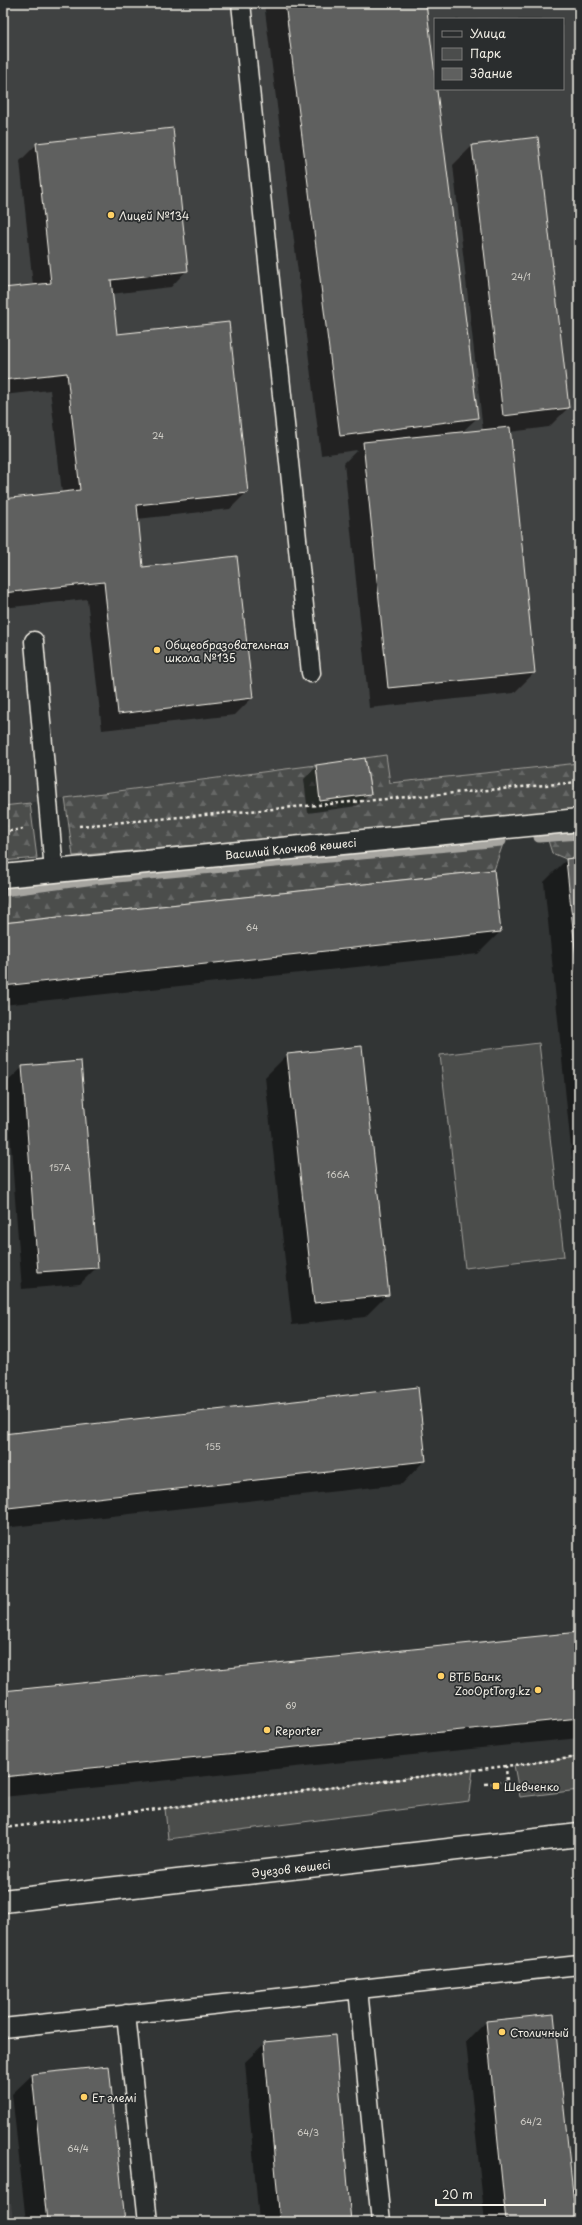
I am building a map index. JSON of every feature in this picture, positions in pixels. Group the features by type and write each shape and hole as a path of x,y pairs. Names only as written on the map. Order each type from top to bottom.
{"street":[{"name":"Василий Клочков көшесі","path":"3,876 579,820"},
{"name":"Әуезов көшесі","path":"3,1901 579,1835"}],"lane":[{"path":"240,3 311,673"},
{"path":"34,641 54,871"},
{"path":"3,2028 579,1965"},
{"path":"358,1989 381,2222"},
{"path":"126,2014 148,2222"}],"path":[{"path":"3,832 579,782"},
{"path":"3,1828 579,1757"},
{"path":"485,1784 507,1782 506,1766"}],"shaded area":[{"path":"3,3 573,3 579,57 579,763 389,783 386,756 3,806"},
{"path":"3,2203 11,2203 13,2222 3,2222"}],"green space":[{"path":"386,755 390,783 579,763 579,811 73,856 65,798 316,765 320,801 371,794 365,758"},
{"path":"30,803 37,858 3,861 3,806"},
{"path":"579,828 579,857 566,859 552,853 545,831"},
{"path":"505,838 494,870 3,923 3,890"},
{"path":"539,1043 564,1256 465,1268 440,1055"},
{"path":"579,1757 579,1790 520,1797 514,1765"},
{"path":"473,1770 469,1801 168,1839 165,1808"}],"building":[{"path":"285,3 426,3 434,67 434,90 437,90 478,418 340,436"},
{"path":"173,128 188,271 111,280 117,334 229,322 248,493 137,505 143,567 237,556 253,698 118,714 104,582 3,593 3,499 80,490 67,373 3,380 3,288 51,283 36,143"},
{"path":"538,137 569,408 503,416 472,145"},
{"path":"510,427 535,673 388,688 363,442"},
{"path":"365,758 371,794 320,801 316,765"},
{"path":"579,857 579,989 566,859"},
{"path":"494,870 501,932 3,986 3,923"},
{"path":"362,1046 389,1295 314,1303 287,1054"},
{"path":"81,1061 98,1268 38,1272 22,1066"},
{"path":"418,1387 426,1461 8,1508 3,1458 3,1434"},
{"path":"579,1632 579,1718 3,1777 3,1691"},
{"path":"554,2014 576,2222 506,2222 486,2021"},
{"path":"335,2035 351,2222 280,2222 264,2042"},
{"path":"109,2066 125,2222 47,2222 32,2074"}],"waterway":[{"path":"539,837 579,834"},
{"path":"3,891 95,879 501,841"}],"place":[{"name":"Лицей №134","path":"111,215"},
{"name":"Общеобразовательная школа №135","path":"157,650"},
{"name":"ВТБ Банк","path":"441,1676"},
{"name":"ZooOptTorg.kz","path":"538,1690"},
{"name":"Reporter","path":"267,1730"},
{"name":"Шевченко","path":"496,1786"},
{"name":"Столичный","path":"502,2032"},
{"name":"Ет әлемі","path":"84,2097"}]}
